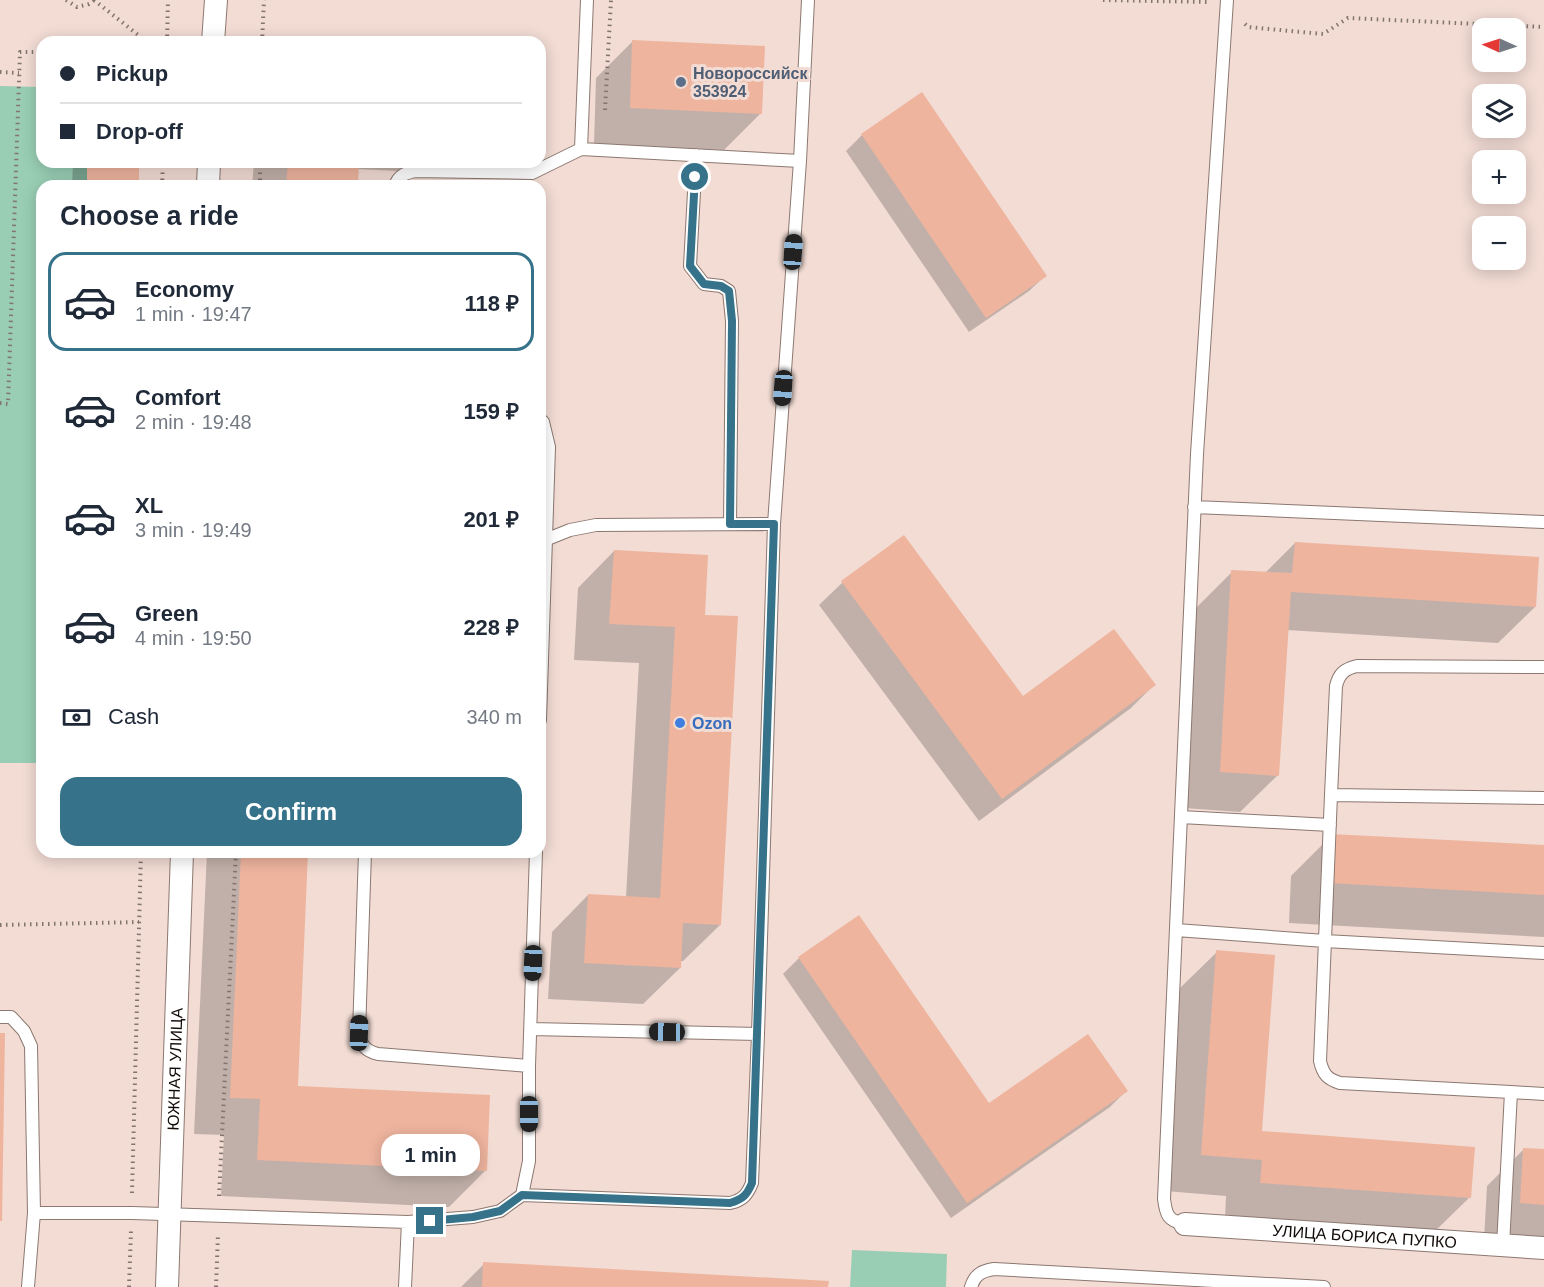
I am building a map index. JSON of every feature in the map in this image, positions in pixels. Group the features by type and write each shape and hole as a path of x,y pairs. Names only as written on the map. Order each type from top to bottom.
{"street":[{"path":"213,36 216,0"},
{"name":"ЮЖНАЯ УЛИЦА","path":"167,1287 182,858"},
{"name":"УЛИЦА БОРИСА ПУПКО","path":"1185,1224 1544,1248"}],"lane":[{"path":"581,149 587,0"},
{"path":"34,1213 132,1213 408,1222 473,1217 500,1211 522,1195 730,1203 740,1200 748,1193 752,1183 758,1034 774,524 800,161 808,0"},
{"path":"1185,1224 1175,1222 1166,1213 1164,1199 1194,507 1227,1"},
{"path":"546,166 581,149 800,161"},
{"path":"696,155 690,266 704,284 721,286 729,291 732,321 730,524"},
{"path":"397,180 405,173 415,171 532,173 542,168"},
{"path":"531,180 532,173"},
{"path":"546,434 549,447 546,494"},
{"path":"1194,507 1544,522"},
{"path":"546,539 570,530 596,525 774,524"},
{"path":"1544,667 1357,666 1346,669 1339,676 1336,686 1320,1061 1322,1072 1329,1080 1340,1083 1544,1094"},
{"path":"1331,795 1544,798"},
{"path":"1181,817 1330,825"},
{"path":"365,858 359,1033 361,1043 368,1051 378,1054 529,1066"},
{"path":"522,1195 529,1161 529,1066 536,858"},
{"path":"1176,930 1544,953"},
{"path":"0,1017 11,1017 24,1031 32,1046 34,1213 28,1287"},
{"path":"531,1029 758,1034"},
{"path":"1503,1246 1511,1092"},
{"path":"405,1287 408,1222"},
{"path":"971,1287 974,1279 983,1271 994,1269 1324,1287"}],"path":[{"path":"66,0 77,7 94,0 139,36"},
{"path":"166,36 168,0"},
{"path":"262,36 264,0"},
{"path":"603,150 611,0"},
{"path":"1103,0 1227,1 1248,27 1323,34 1348,18 1544,27"},
{"path":"0,403 8,404 20,52 36,52"},
{"path":"0,72 19,73"},
{"path":"129,1287 141,858"},
{"path":"216,1287 236,858"},
{"path":"0,925 139,922"}],"green space":[{"path":"0,86 36,87 36,168 108,168 107,180 36,180 36,763 0,763"},
{"path":"852,1250 947,1254 946,1287 850,1287"}],"building":[{"path":"632,40 765,46 762,114 630,108"},
{"path":"922,92 1047,276 986,318 861,134"},
{"path":"87,168 139,168 139,180 87,180"},
{"path":"288,168 359,168 358,180 286,180"},
{"path":"904,535 1023,696 1114,629 1156,685 1002,799 841,581"},
{"path":"1295,542 1539,557 1536,607 1291,592 1279,776 1220,772 1231,570 1292,573"},
{"path":"614,550 708,555 705,615 738,616 721,925 683,923 681,968 584,963 588,894 660,898 675,627 609,624"},
{"path":"1331,834 1544,845 1544,895 1329,883"},
{"path":"241,858 308,858 298,1086 490,1095 487,1171 257,1160 260,1099 230,1098"},
{"path":"859,915 989,1103 1088,1034 1128,1091 967,1203 798,957"},
{"path":"1216,950 1275,955 1262,1131 1475,1147 1471,1198 1260,1183 1262,1160 1201,1155"},
{"path":"0,1033 5,1033 2,1221 0,1221"},
{"path":"1523,1148 1544,1149 1544,1205 1520,1203"},
{"path":"483,1262 829,1281 828,1287 482,1287"}],"place":[{"name":"Новороссийск 353924","path":"681,82"},
{"name":"Ozon","path":"680,723"}],"route":[{"path":"430,1221 473,1217 500,1211 522,1195 730,1203 740,1200 748,1193 752,1183 774,524 730,524 732,321 729,291 721,286 704,284 690,266 695,177"}]}
